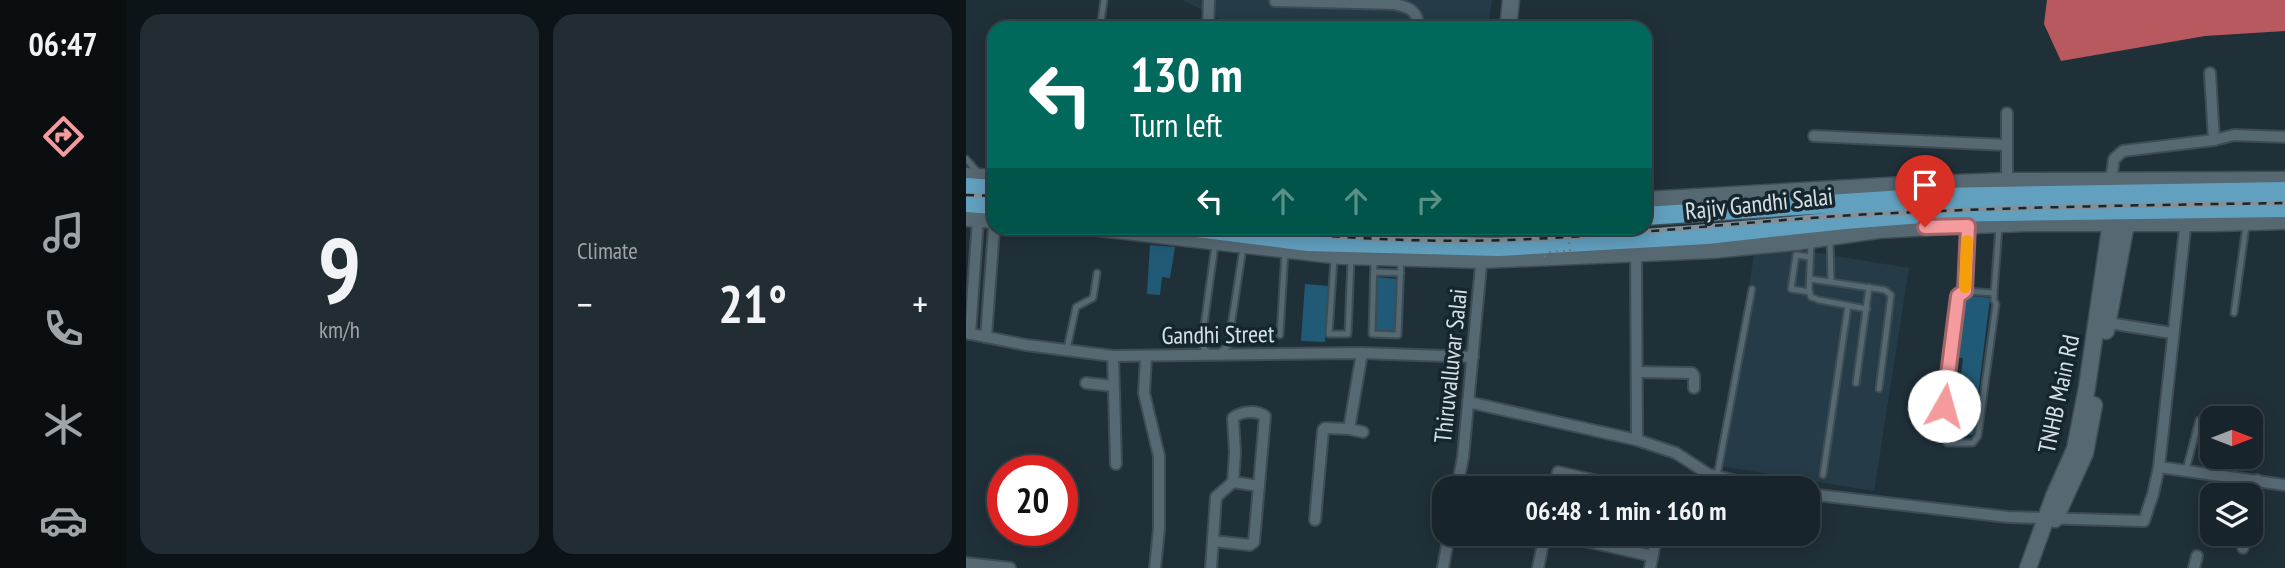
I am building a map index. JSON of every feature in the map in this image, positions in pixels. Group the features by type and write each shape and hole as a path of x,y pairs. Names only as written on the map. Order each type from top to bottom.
{"main road":[{"path":"966,187 987,182"},
{"name":"Rajiv Gandhi Salai","path":"1252,235 1308,242 1482,254 1636,246 1707,235 1811,231 1934,197 2285,191"},
{"path":"966,203 987,204"},
{"name":"Rajiv Gandhi Salai","path":"1652,216 1891,208 1935,213 2186,216 2285,208"}],"street":[{"path":"1208,21 1209,0"},
{"path":"1509,21 1511,0"},
{"path":"1520,21 1522,0"},
{"path":"1275,1 1354,2 1408,7 1415,12 1419,21"},
{"path":"2210,73 2214,140"},
{"path":"2007,113 2007,181"},
{"path":"2111,181 2114,159 2119,153 2234,135 2285,137"},
{"path":"1814,136 2006,145"},
{"path":"966,176 987,180"},
{"path":"1652,200 1829,188 2007,181 2285,180"},
{"path":"1820,495 2008,517 2144,521 2159,467 2186,216"},
{"path":"1811,231 1830,237 1878,230 1999,224 2118,223 2186,216 2246,223 2285,221"},
{"path":"968,334 979,219"},
{"name":"TNHB Main Rd","path":"2028,568 2075,449 2102,322 2118,223"},
{"path":"986,337 993,235"},
{"path":"1158,235 1285,251 1351,256 1374,264 1401,265 1482,254 1545,257 1636,246 1637,440"},
{"name":"Thiruvalluvar Salai","path":"1459,476 1482,254"},
{"path":"2102,322 2172,333"},
{"name":"Gandhi Street","path":"968,334 1113,356 1362,353 1473,357"},
{"path":"1349,429 1362,353"},
{"path":"1113,356 1116,464"},
{"path":"1146,357 1144,393 1159,456 1159,529 1155,568"},
{"path":"1637,372 1692,373 1695,376 1694,388"},
{"path":"1086,383 1113,386"},
{"path":"1468,402 1637,440 1676,453 1702,472 1714,476"},
{"path":"1211,568 1216,497 1233,482 1233,418 1238,414 1260,413 1265,416 1254,542 1250,545 1213,541"},
{"path":"1315,520 1323,430 1349,429 1363,432"},
{"path":"2159,467 2285,485"},
{"path":"1557,476 1558,472 1576,476"},
{"path":"1233,482 1259,486"},
{"name":"TNHB Main Rd","path":"2039,568 2050,518"},
{"path":"1443,568 1447,546"},
{"path":"1538,568 1543,546"},
{"path":"1607,546 1652,556"},
{"path":"1650,568 1654,546"},
{"path":"2194,568 2197,556"},
{"path":"966,563 1010,568"}],"lane":[{"path":"1101,21 1104,0"},
{"path":"966,159 987,178"},
{"path":"2234,313 2246,223"},
{"path":"1994,293 1965,291 1958,296 1941,434 1947,443 1973,443 1978,436 1996,304 1994,293 1999,224"},
{"path":"1965,291 1968,226"},
{"path":"1811,231 1810,292 1814,299 1867,309"},
{"path":"1830,237 1831,281"},
{"path":"1215,242 1202,340 1204,349 1210,353 1222,352 1228,346 1243,245"},
{"path":"1280,335 1285,251"},
{"path":"1334,255 1329,334 1348,334 1351,256"},
{"path":"1810,257 1796,255 1791,289 1810,292"},
{"path":"1374,264 1372,334 1398,335 1401,265"},
{"path":"1067,350 1076,307 1093,298 1097,273"},
{"path":"1810,279 1885,290 1891,295 1879,389"},
{"path":"1856,383 1869,287"},
{"path":"1717,476 1752,289"},
{"path":"1823,475 1848,306"},
{"path":"2186,470 2199,420"}],"path":[{"path":"1545,257 1549,252 1570,251 1569,235"}],"shaded area":[{"path":"1183,0 1492,0 1489,21 1224,21"},
{"path":"2047,0 2285,0 2285,31 2205,36 2061,61 2044,24"},
{"path":"1756,243 1909,268 1874,491 1820,482 1820,476 1782,476 1720,466"}],"building":[{"path":"1150,245 1175,247 1170,278 1162,277 1160,295 1147,294"},
{"path":"1376,277 1398,279 1395,332 1374,330"},
{"path":"1305,284 1329,286 1325,342 1301,341"},
{"path":"1962,295 1990,298 1973,435 1944,431 1951,375 1961,376 1963,358 1955,357"}],"railway":[{"path":"966,195 987,196"},
{"path":"1652,231 1873,214 2285,203"},
{"path":"1310,235 1457,241 1602,235"}],"slow traffic":[{"path":"1965,287 1967,241"}],"route":[{"path":"1925,227 1968,226 1965,291 1958,296 1944,406"}]}
